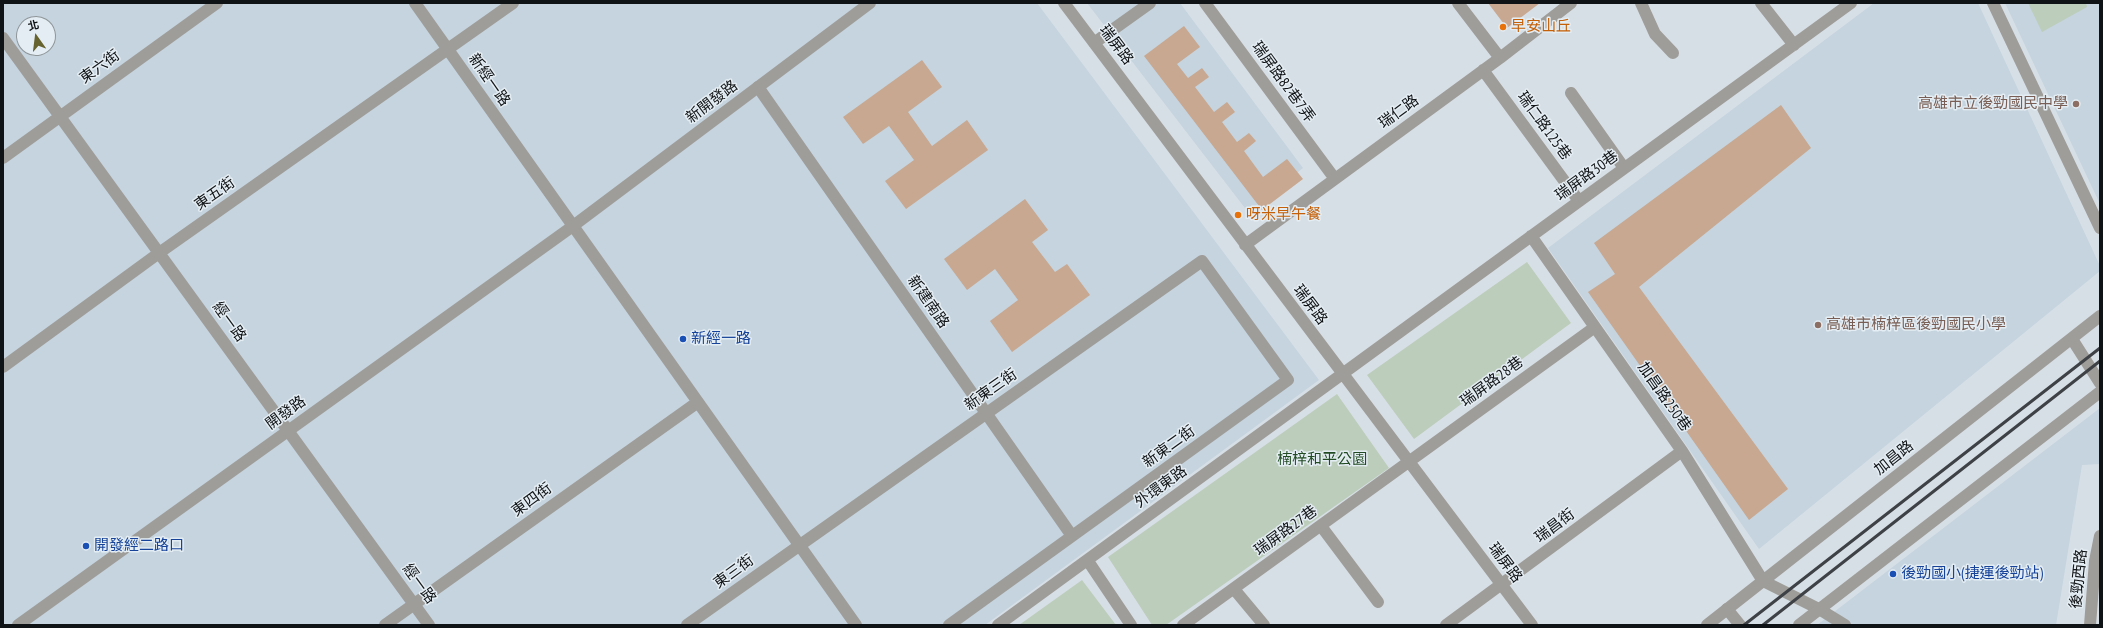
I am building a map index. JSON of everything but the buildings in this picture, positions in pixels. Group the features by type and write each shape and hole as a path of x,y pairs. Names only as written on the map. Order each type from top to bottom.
{"street":[{"name":"東六街","path":"3,158 217,3"},
{"name":"新經一路","path":"415,3 856,625"},
{"name":"東五街","path":"3,367 159,253 513,3"},
{"name":"新開發路","path":"573,226 870,3"},
{"name":"瑞屏路","path":"1064,3 1532,625"},
{"path":"1094,43 1150,3"},
{"name":"瑞屏路82巷7弄","path":"1205,3 1335,179"},
{"path":"1458,3 1500,58"},
{"name":"瑞仁路","path":"1245,245 1500,58 1571,3"},
{"path":"1641,3 1655,34 1673,53"},
{"path":"1761,3 1794,44"},
{"name":"瑞屏路30巷","path":"1342,374 1851,3"},
{"path":"1993,3 2100,228"},
{"name":"經一路","path":"3,38 429,625"},
{"name":"瑞仁路125巷","path":"1483,70 1579,201"},
{"name":"新建南路","path":"758,87 1072,536"},
{"path":"1571,93 1624,168"},
{"name":"開發路","path":"18,625 573,226"},
{"name":"加昌路250巷","path":"1531,236 1682,451 1763,581"},
{"name":"新東三街","path":"799,545 1202,261"},
{"name":"新東二街","path":"949,625 1288,380 1202,261"},
{"name":"加昌路","path":"1707,625 2100,316"},
{"name":"瑞屏路28巷","path":"1409,463 1595,326"},
{"path":"2072,339 2100,382"},
{"name":"外環東路","path":"998,625 1088,561 1342,374"},
{"path":"1799,625 2100,392"},
{"name":"東四街","path":"385,625 698,402"},
{"name":"瑞昌街","path":"1446,625 1682,451"},
{"name":"瑞屏路27巷","path":"1183,625 1409,463"},
{"path":"1321,526 1378,602"},
{"name":"後勁西路","path":"2094,622 2100,536"},
{"name":"東三街","path":"687,625 799,545"},
{"path":"1088,561 1131,625"},
{"path":"1763,581 1819,609 1845,625"},
{"path":"1234,589 1264,625"},
{"path":"1727,609 1740,625"}],"shaded area":[{"path":"3,3 1037,3 1319,380 985,625 3,625"},
{"path":"1087,3 1180,3 1303,168 1248,212"},
{"name":"高雄市楠梓區後勁國民小學","path":"1874,3 1978,3 2100,266 2100,271 1759,549 1548,248"},
{"name":"高雄市立後勁國民中學","path":"2005,3 2100,3 2100,204"},
{"path":"2100,408 2100,464 2082,465 2056,625 1817,625"}],"green space":[{"path":"2028,3 2086,3 2087,7 2042,32"},
{"path":"1527,262 1571,323 1414,439 1367,375"},
{"name":"楠梓和平公園","path":"1337,394 1389,468 1166,625 1152,625 1108,557"},
{"path":"1082,580 1116,625 1019,625"}],"railway":[{"path":"1744,625 2100,348"},
{"path":"1763,625 2100,361"}],"place":[{"name":"早安山丘","path":"1503,27"},
{"name":"高雄市立後勁國民中學","path":"2076,104"},
{"name":"呀米早午餐","path":"1238,215"},
{"name":"高雄市楠梓區後勁國民小學","path":"1818,325"},
{"name":"新經一路","path":"683,339"},
{"name":"開發經二路口","path":"86,546"},
{"name":"後勁國小(捷運後勁站)","path":"1893,574"}]}
